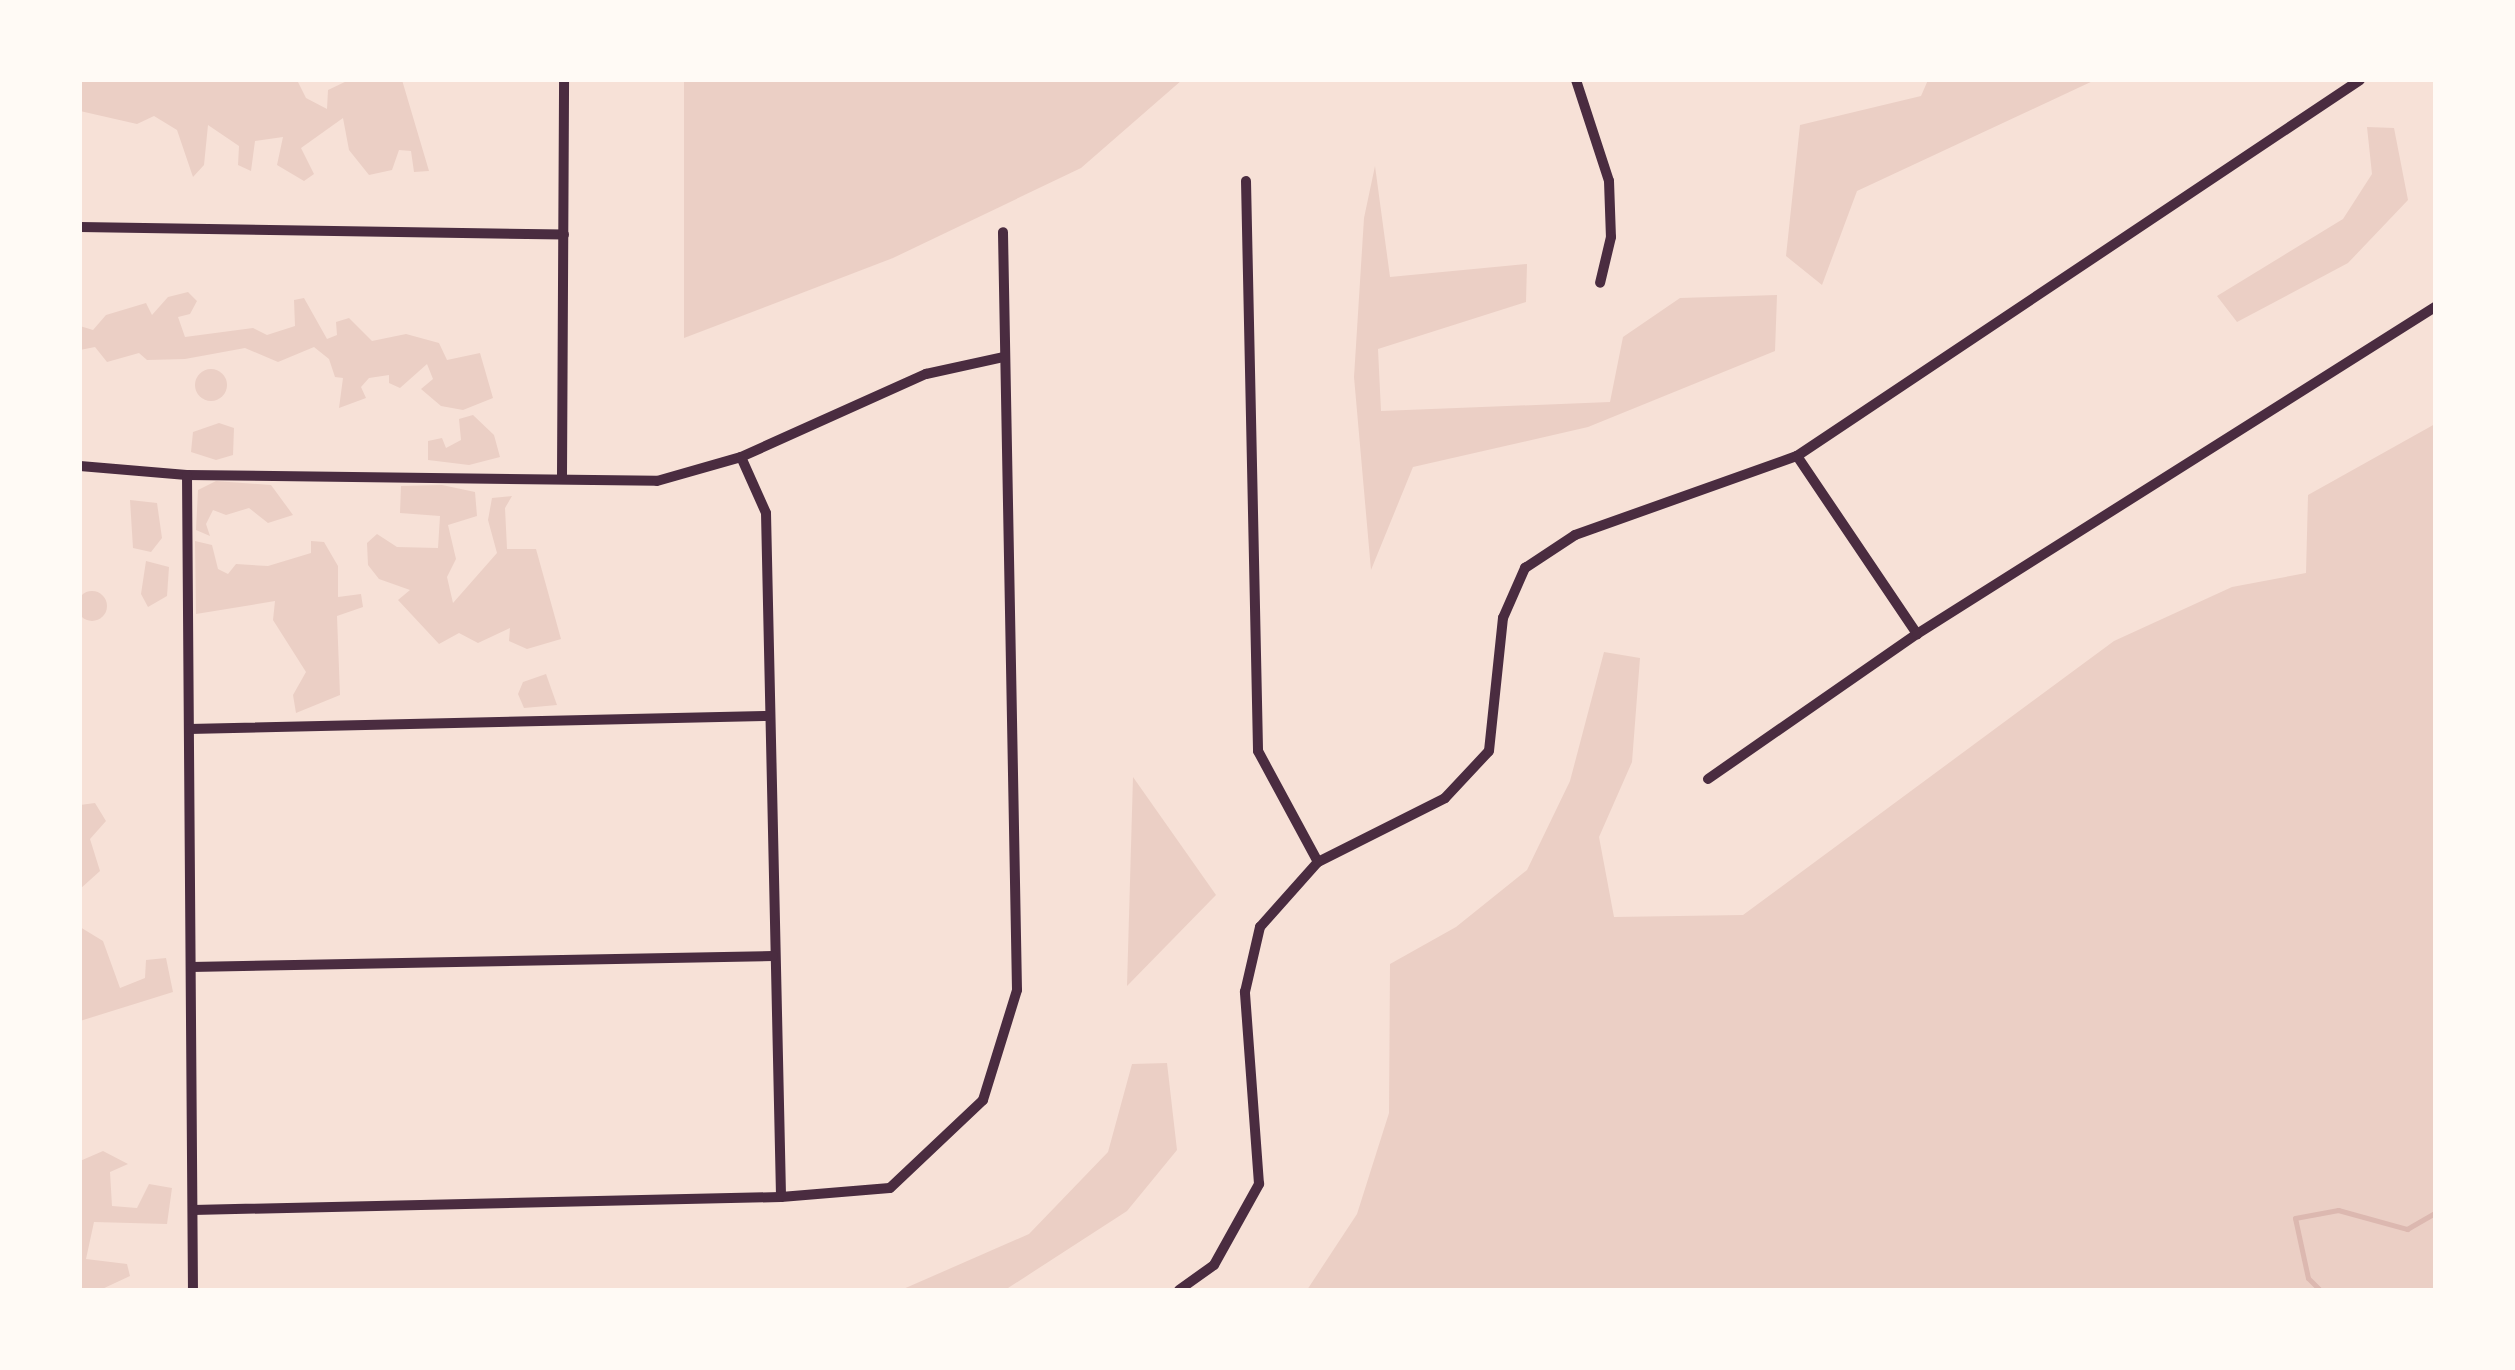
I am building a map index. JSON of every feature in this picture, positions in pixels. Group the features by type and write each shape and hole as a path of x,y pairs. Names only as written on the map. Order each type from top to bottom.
{"street":[{"path":"562,476 564,80"},
{"path":"1576,80 1609,181 1611,237 1600,284"},
{"path":"1179,1290 1214,1265 1259,1184 1245,992 1260,927 1318,862 1444,798 1489,751 1502,618 1525,568 1575,534 1797,456 2360,80"},
{"path":"1246,181 1258,751 1318,862"},
{"path":"80,227 564,235"},
{"path":"193,1210 781,1197 890,1188 983,1100 1017,990 1003,232"},
{"path":"1708,779 1917,634 2435,306"},
{"path":"80,466 187,474 562,476 658,481 741,458 926,374 1004,357"},
{"path":"1797,456 1917,634"},
{"path":"741,458 766,513 772,956 781,1197"},
{"path":"187,474 193,1290"},
{"path":"189,729 768,716"},
{"path":"191,967 772,956"}],"shaded area":[{"path":"80,80 297,80 306,98 327,109 328,90 349,80 402,80 429,171 414,172 411,151 399,150 392,170 369,175 349,150 343,118 301,148 314,174 304,181 277,165 283,137 255,141 251,171 238,165 239,146 208,125 204,165 193,177 177,130 154,116 137,124 80,111"},
{"path":"684,80 1182,80 1081,168 893,258 684,338"},
{"path":"1928,80 2095,80 1857,191 1822,285 1786,256 1800,125 1921,96"},
{"path":"2367,127 2394,128 2408,200 2348,263 2237,322 2217,296 2343,219 2372,174"},
{"path":"1375,166 1390,277 1527,264 1526,302 1378,349 1381,411 1610,402 1623,337 1680,298 1777,295 1775,351 1588,427 1413,467 1371,570 1354,377 1364,218"},
{"path":"188,292 197,301 190,314 178,317 185,337 253,328 267,335 295,326 294,300 304,298 327,339 337,335 336,322 349,318 372,341 406,334 439,343 447,360 480,353 493,398 463,410 441,406 421,389 433,379 427,364 400,388 389,383 389,375 369,378 361,387 366,398 339,408 343,378 335,377 329,359 314,347 278,362 245,348 185,359 147,360 139,353 107,362 95,347 80,350 80,326 93,330 106,315 146,303 152,315 168,297"},
{"path":"211,369 222,374 227,385 222,396 211,401 200,396 195,385 200,374"},
{"path":"473,415 494,435 500,457 469,465 428,460 428,441 442,438 446,448 461,440 459,419"},
{"path":"219,423 234,428 233,455 216,460 191,452 193,432"},
{"path":"2435,424 2435,1290 1307,1290 1357,1214 1389,1113 1390,964 1456,927 1527,870 1570,781 1604,652 1640,658 1632,762 1599,837 1614,917 1743,915 2114,641 2232,587 2306,573 2308,495"},
{"path":"216,481 271,485 293,515 268,523 249,508 226,515 213,510 206,524 210,536 196,530 198,490"},
{"path":"442,485 475,492 477,516 448,525 456,559 447,577 453,603 497,553 488,520 492,498 512,496 505,508 507,549 536,549 561,639 527,649 509,641 510,628 478,643 459,633 439,644 398,600 410,590 379,579 368,565 367,543 377,534 397,547 438,548 440,516 400,513 401,486"},
{"path":"130,500 157,503 162,538 151,552 133,548"},
{"path":"195,541 212,545 218,569 228,574 236,564 268,566 311,553 311,541 324,542 338,566 338,597 361,594 363,607 337,616 340,695 296,713 293,695 306,672 273,620 275,601 196,614"},
{"path":"146,561 169,567 167,596 148,607 141,594"},
{"path":"92,591 106,600 107,606 98,620 92,621 78,612 77,606 86,592"},
{"path":"546,674 557,705 524,708 518,694 523,682"},
{"path":"1133,777 1216,895 1127,986"},
{"path":"95,803 106,821 90,839 100,871 80,889 80,805"},
{"path":"80,927 103,941 120,988 145,978 146,960 166,958 173,992 80,1021"},
{"path":"1167,1063 1177,1150 1127,1211 1005,1290 901,1290 1029,1234 1108,1152 1132,1064"},
{"path":"103,1151 128,1164 110,1172 112,1206 137,1208 149,1184 172,1188 167,1224 94,1222 86,1259 127,1264 130,1276 100,1290 80,1290 80,1161"}],"waterway":[{"path":"2320,1290 2308,1278 2295,1218 2338,1210 2407,1229 2435,1213"}]}
